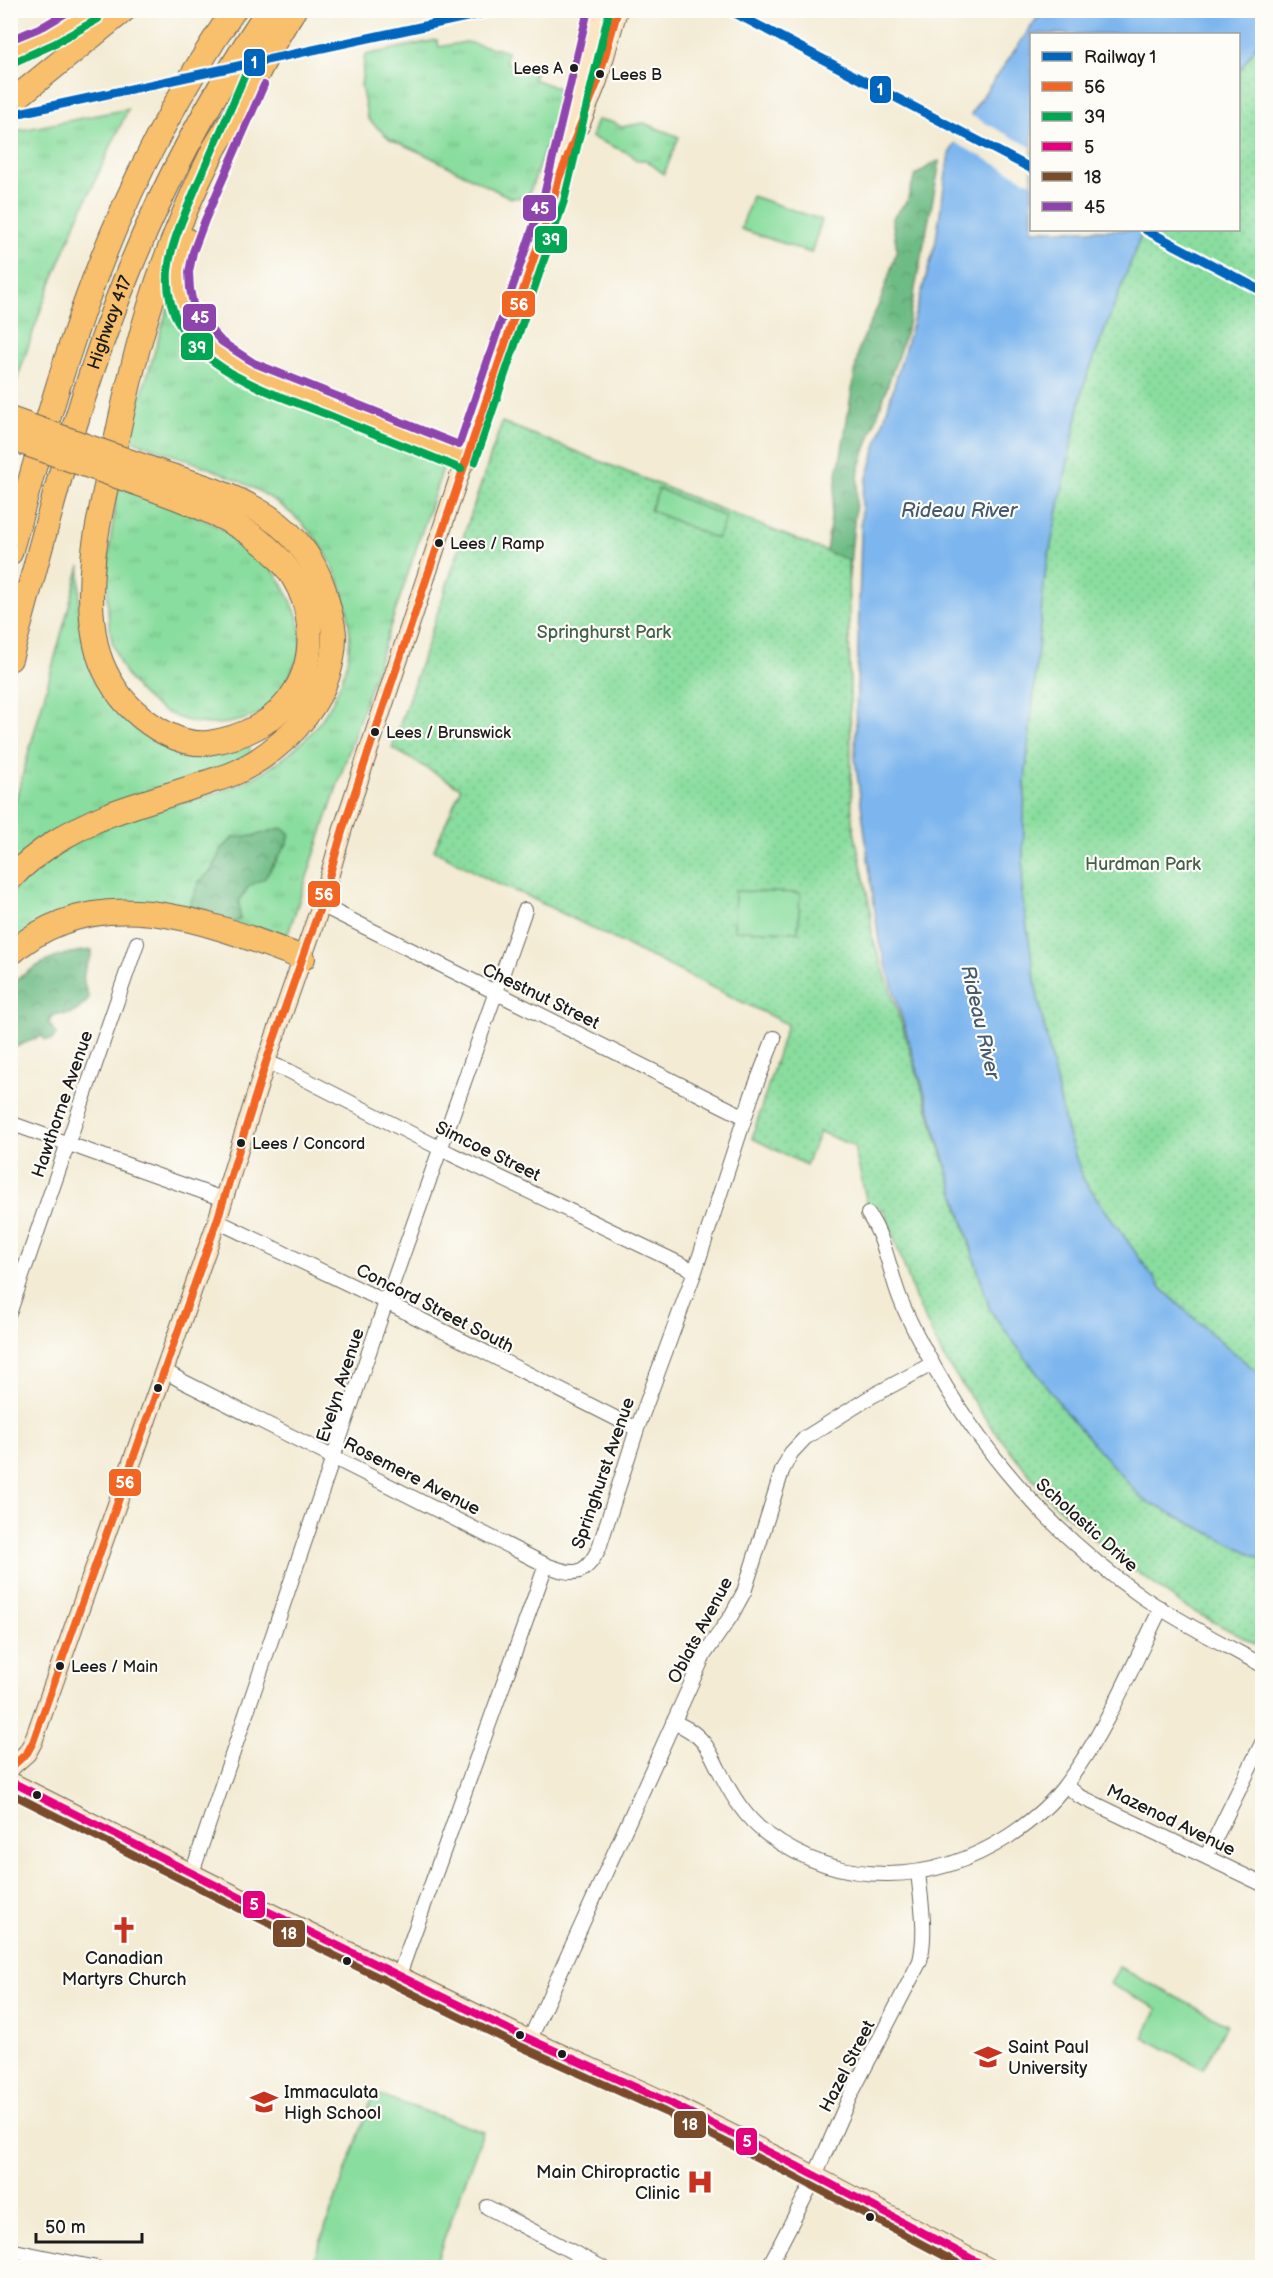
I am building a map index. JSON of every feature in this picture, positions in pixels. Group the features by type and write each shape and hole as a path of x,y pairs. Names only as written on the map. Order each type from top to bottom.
{"highway":[{"path":"10,52 49,35 93,10"},
{"path":"10,103 124,10"},
{"path":"278,15 254,81 182,252 179,284 192,326 216,352 249,372 465,459"},
{"name":"Highway 417","path":"10,659 65,463 105,334 148,226 210,103 278,15"},
{"path":"10,553 62,372 84,308 134,187 173,110 227,20"},
{"path":"10,419 162,483 244,529 280,558 297,584 308,614 310,644 304,671 294,692 280,710 253,730 227,740 202,743 175,737 148,724 125,703 107,675 96,646 93,613 92,573 102,502 125,397 165,262 215,148 254,81"},
{"path":"10,438 162,483 218,490 245,502 287,529 310,557 326,594 334,633 332,664 320,694 304,720 282,743 240,771 106,816 45,849 21,867 10,879"},
{"path":"10,954 33,936 63,920 114,910 178,917 303,958"}],"main road":[{"path":"10,1768 27,1753 33,1742 217,1221 266,1062 321,905 344,825 465,459 559,178 598,81 608,14"},
{"path":"10,1781 399,1975 530,2039 670,2103 815,2175 990,2268"}],"street":[{"name":"Chestnut Street","path":"321,905 745,1117"},
{"name":"Evelyn Avenue","path":"192,1873 386,1302 525,910"},
{"name":"Hawthorne Avenue","path":"10,1311 136,943"},
{"name":"Springhurst Avenue","path":"546,1565 569,1574 582,1571 593,1560 599,1548 637,1429 695,1271 745,1117 774,1038"},
{"name":"Simcoe Street","path":"266,1062 289,1071 441,1148 695,1271"},
{"path":"10,1123 223,1199"},
{"name":"Scholastic Drive","path":"868,1214 875,1227 903,1305 932,1364 981,1440 1029,1499 1108,1570 1161,1608 1263,1665"},
{"name":"Concord Street South","path":"217,1221 386,1302 637,1429"},
{"name":"Oblats Avenue","path":"530,2039 704,1655 731,1616 744,1592 782,1470 790,1454 814,1431 932,1364"},
{"name":"Rosemere Avenue","path":"165,1371 546,1565"},
{"path":"399,1975 546,1565"},
{"path":"674,1722 691,1730 710,1750 735,1800 750,1820 797,1854 834,1867 870,1874 896,1875 918,1872 965,1859 999,1842 1036,1816 1066,1785 1097,1736 1161,1608"},
{"path":"1206,1857 1263,1743"},
{"name":"Mazenod Avenue","path":"1066,1785 1079,1796 1263,1884"},
{"name":"Hazel Street","path":"768,2268 815,2175 851,2094 920,1961 925,1931 918,1872"},
{"path":"487,2207 603,2268"},
{"path":"10,2250 97,2268"}],"green space":[{"name":"Hurdman Park","path":"1262,36 1262,1376 1161,1288 1083,1179 1066,1128 1037,993 1022,895 1025,782 1045,574 1083,387 1143,231 1240,231 1240,70"},
{"path":"437,40 439,47 466,42 507,51 506,62 535,73 533,79 566,91 528,197 511,198 390,139 368,119 361,86 365,55"},
{"path":"128,109 77,220 42,306 12,394 11,132"},
{"path":"597,120 614,122 621,127 644,123 679,137 664,174 646,160 636,160 631,154 591,137"},
{"path":"939,161 907,329 859,469 843,639 813,644 838,468 859,348 882,297 897,250 892,219 907,201 915,175"},
{"path":"752,196 822,220 811,253 741,229"},
{"path":"169,304 187,342 218,371 444,465 285,943 177,907 11,943 11,894 27,878 64,850 104,828 142,813 227,789 277,763 306,738 318,724 337,692 347,661 350,641 349,620 335,571 317,540 293,515 265,495 234,479 131,440 139,403"},
{"name":"Springhurst Park","path":"502,422 848,560 852,821 870,907 872,936 905,1034 990,1310 1068,1415 1142,1499 1262,1559 1262,1648 1184,1606 1104,1548 1049,1499 990,1425 943,1357 916,1300 884,1210 867,1203 854,1146 820,1132 806,1165 752,1138 787,1024 527,896 495,883 434,850 461,788 392,748"},
{"path":"118,486 190,513 225,530 256,552 281,582 299,623 301,647 283,691 265,710 250,718 228,723 206,724 186,720 167,713 150,702 135,687 124,671 115,651 110,630 107,594"},
{"path":"659,489 726,517 717,539 650,510"},
{"path":"80,566 79,620 92,673 120,716 151,740 180,754 211,755 249,745 251,754 11,867 11,817"},
{"path":"281,828 290,833 288,842 265,878 249,886 239,901 240,919 233,923 213,920 189,907 199,882 213,869 220,851 234,837 253,836"},
{"path":"735,891 800,893 798,932 734,930"},
{"path":"92,950 84,978 89,999 75,1012 56,1014 51,1017 49,1023 56,1034 52,1040 46,1040 41,1036 11,1049 11,984 49,960 69,953"},
{"path":"1119,1967 1227,2024 1203,2069 1143,2037 1158,2009 1110,1984"},
{"path":"374,2093 483,2132 434,2267 311,2267"}],"water":[{"name":"Rideau River","path":"1042,11 1262,11 1262,36 1240,70 1240,33 1030,33 1030,231 1143,231 1083,387 1045,574 1025,782 1022,895 1037,993 1066,1128 1083,1179 1161,1288 1262,1376 1262,1559 1142,1499 1068,1415 990,1310 879,942 855,758 862,495 935,246 949,154 976,106"}],"pier":[{"path":"968,114 1030,146 1030,182 952,141"}],"rail line":[{"name":"1","path":"10,115 499,10"},
{"name":"1","path":"729,10 1030,168"},
{"name":"1","path":"1148,231 1262,291"}],"transit line":[{"name":"45","path":"10,40 44,26 71,10"},
{"name":"45","path":"264,85 193,252 189,272 190,289 193,304 200,318 222,342 254,363 459,445 544,195 588,10"},
{"name":"56","path":"10,1768 27,1753 33,1742 217,1221 266,1062 321,905 344,825 559,178 598,81 618,10"},
{"name":"39","path":"475,462 564,201 609,12"},
{"name":"39","path":"14,62 54,44 98,19"},
{"name":"39","path":"244,77 172,249 168,271 171,302 182,328 199,350 248,382 461,469"},
{"name":"5","path":"10,1781 516,2033 670,2103 795,2165 989,2268"},
{"name":"18","path":"10,1793 511,2042 665,2112 790,2174 967,2268"}],"place":[{"name":"Lees A","path":"574,68"},
{"name":"Lees B","path":"600,74"},
{"name":"Lees / Ramp","path":"439,543"},
{"name":"Lees / Brunswick","path":"375,732"},
{"name":"Lees / Concord","path":"241,1143"},
{"name":"Lees / Main","path":"60,1666"},
{"name":"Canadian Martyrs Church","path":"124,1930"},
{"name":"Saint Paul University","path":"988,2057"},
{"name":"Immaculata High School","path":"264,2102"},
{"name":"Main Chiropractic Clinic","path":"700,2182"}]}
